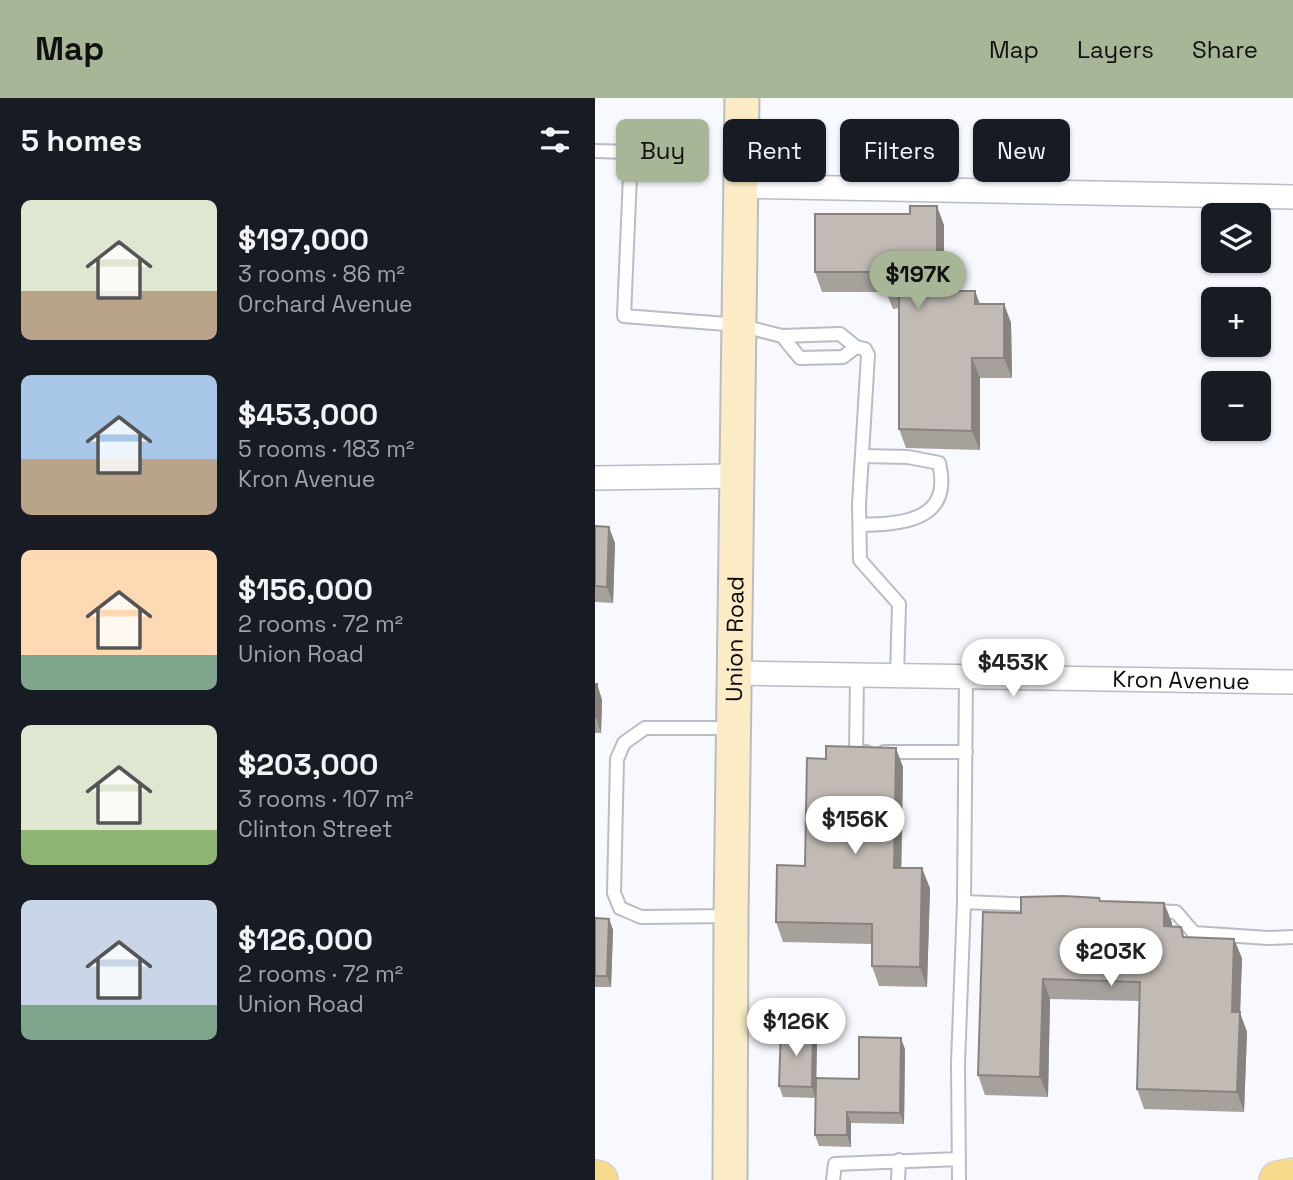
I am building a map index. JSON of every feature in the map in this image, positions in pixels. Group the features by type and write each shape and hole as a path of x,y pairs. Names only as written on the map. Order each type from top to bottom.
{"main road":[{"name":"Union Road","path":"730,1180 742,98"},
{"path":"1278,1180 1293,1177"}],"street":[{"path":"741,186 1293,197"},
{"path":"595,478 737,476"},
{"name":"Kron Avenue","path":"734,673 1293,682"}],"lane":[{"path":"595,150 631,152 624,316 739,325 782,336 840,334 856,347 865,349 868,355 860,560 899,604 897,676"},
{"path":"782,336 800,358 843,357 856,347"},
{"path":"860,525 886,524 925,516 937,502 942,474 939,463 926,459 862,456"},
{"path":"857,675 856,752 965,752"},
{"path":"959,1180 958,1063 964,902 966,677"},
{"path":"731,916 641,917 620,908 614,893 617,759 624,743 645,728 733,728"},
{"path":"964,902 1057,906"},
{"path":"1136,910 1176,912 1194,933 1293,937"},
{"path":"833,1180 835,1164 959,1159"},
{"path":"898,1180 899,1160"}],"building":[{"path":"910,206 937,206 937,291 975,291 975,304 1004,304 1004,358 972,358 972,431 899,429 899,288 885,289 885,272 815,272 815,214 910,214"},
{"path":"595,526 609,527 607,587 595,586"},
{"path":"597,684 596,717 595,717"},
{"path":"826,746 896,748 894,868 922,868 920,967 872,966 872,924 776,922 777,865 805,866 807,758 826,759"},
{"path":"1021,897 1099,898 1100,901 1164,903 1164,926 1181,927 1183,937 1234,939 1232,1012 1240,1012 1237,1092 1137,1089 1140,982 1043,979 1040,1077 978,1075 983,912 1021,913"},
{"path":"595,918 609,919 607,976 595,976"},
{"path":"781,1028 813,1029 812,1087 779,1086"},
{"path":"859,1037 901,1038 900,1113 847,1112 847,1135 815,1135 816,1078 859,1079"}]}
